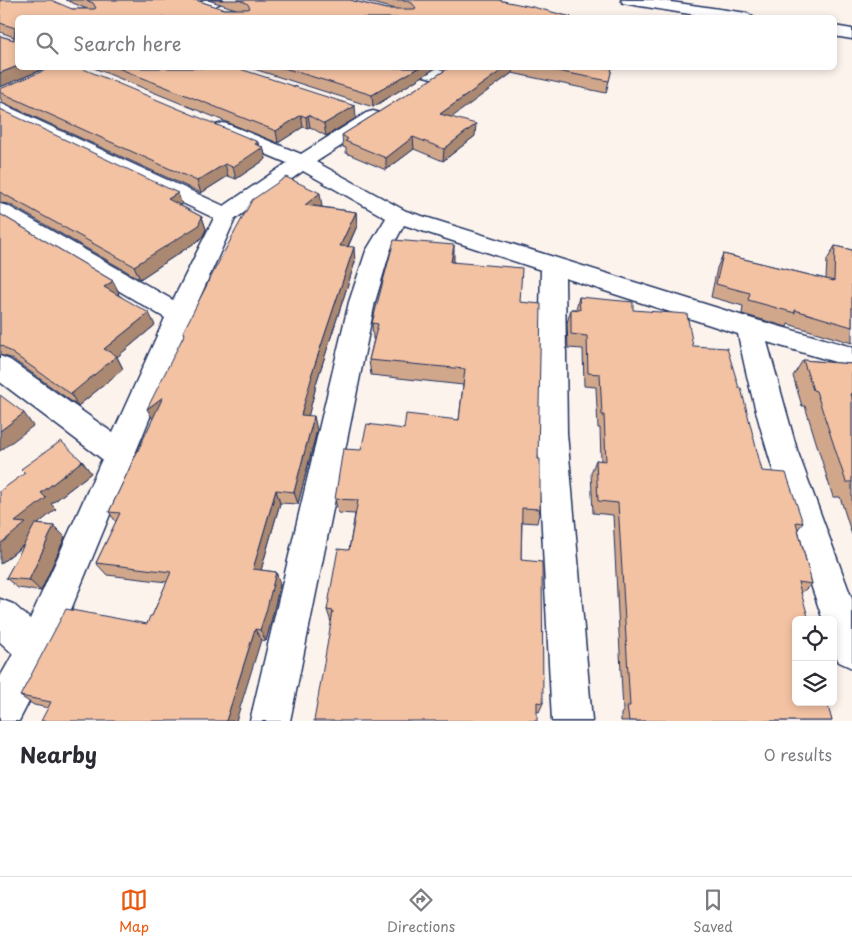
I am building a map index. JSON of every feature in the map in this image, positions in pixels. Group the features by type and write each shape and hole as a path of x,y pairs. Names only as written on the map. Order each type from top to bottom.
{"street":[{"path":"187,0 210,3 228,13"},
{"path":"628,0 727,15"},
{"path":"185,15 210,3"},
{"path":"837,32 852,34"},
{"path":"0,716 36,650 179,315 226,215 435,70"},
{"path":"3,99 226,215"},
{"path":"203,120 302,162 398,216 750,328 852,357"},
{"path":"0,211 179,315"},
{"path":"270,721 362,302 378,251 398,216"},
{"path":"553,264 552,433 572,721"},
{"path":"750,328 759,376 783,454 852,649"},
{"path":"0,367 120,455"},
{"path":"0,618 36,650"}],"building":[{"path":"0,0 51,0 72,9 94,9 96,8 93,3 86,0 196,0 223,9 248,9 250,8 247,3 238,0 350,0 386,9 414,9 416,8 412,3 402,0 498,0 563,15 15,15 15,28 0,23"},
{"path":"15,28 15,67 0,73 0,36 14,40"},
{"path":"45,70 86,70 258,142 255,144 263,147 233,167 225,164 197,181 0,92 0,89"},
{"path":"123,70 243,70 355,106 324,124 308,115 306,117 301,115 276,131"},
{"path":"291,70 415,70 372,95"},
{"path":"446,70 502,70 440,114 476,124 444,149 413,137 386,158 345,141 348,139 342,135"},
{"path":"552,70 612,70 609,81"},
{"path":"0,109 178,193 168,199 202,217 198,226 134,266 0,192"},
{"path":"286,177 320,193 305,205 356,212 340,246 354,247 311,376 301,415 314,416 294,492 276,490 253,569 276,572 260,630 255,629 226,721 41,721 51,702 20,696 66,609 147,624 150,616 152,616 171,572 96,563 120,513 109,512 163,397 147,409 216,267 252,200"},
{"path":"0,214 113,281 104,287 149,313 104,349 117,356 71,394 0,345"},
{"path":"394,240 454,245 451,262 522,268 520,302 541,304 538,459 540,459 540,509 522,508 521,560 542,562 543,703 537,702 537,721 314,721 333,611 327,610 338,549 349,550 358,500 335,499 343,449 361,450 367,424 404,429 406,414 459,420 465,369 369,360 378,324 372,323"},
{"path":"835,246 852,250 852,327 795,310 795,313 748,300 750,293 716,284 723,254 834,281"},
{"path":"579,297 633,302 633,310 687,314 693,346 727,348 739,388 741,388 762,471 786,473 803,523 796,522 812,584 798,582 808,616 792,616 792,706 828,706 832,721 629,721 627,706 630,706 618,503 598,501 596,460 606,461 604,415 602,415 600,374 588,373 587,336 571,334 571,309 580,310"},
{"path":"803,360 852,364 852,482 846,482 816,391 813,390"},
{"path":"0,395 24,413 0,431"},
{"path":"61,441 82,461 41,493 46,498 15,522 26,523 0,544 0,491 25,473 21,469"},
{"path":"35,524 54,526 29,580 6,578"}]}
